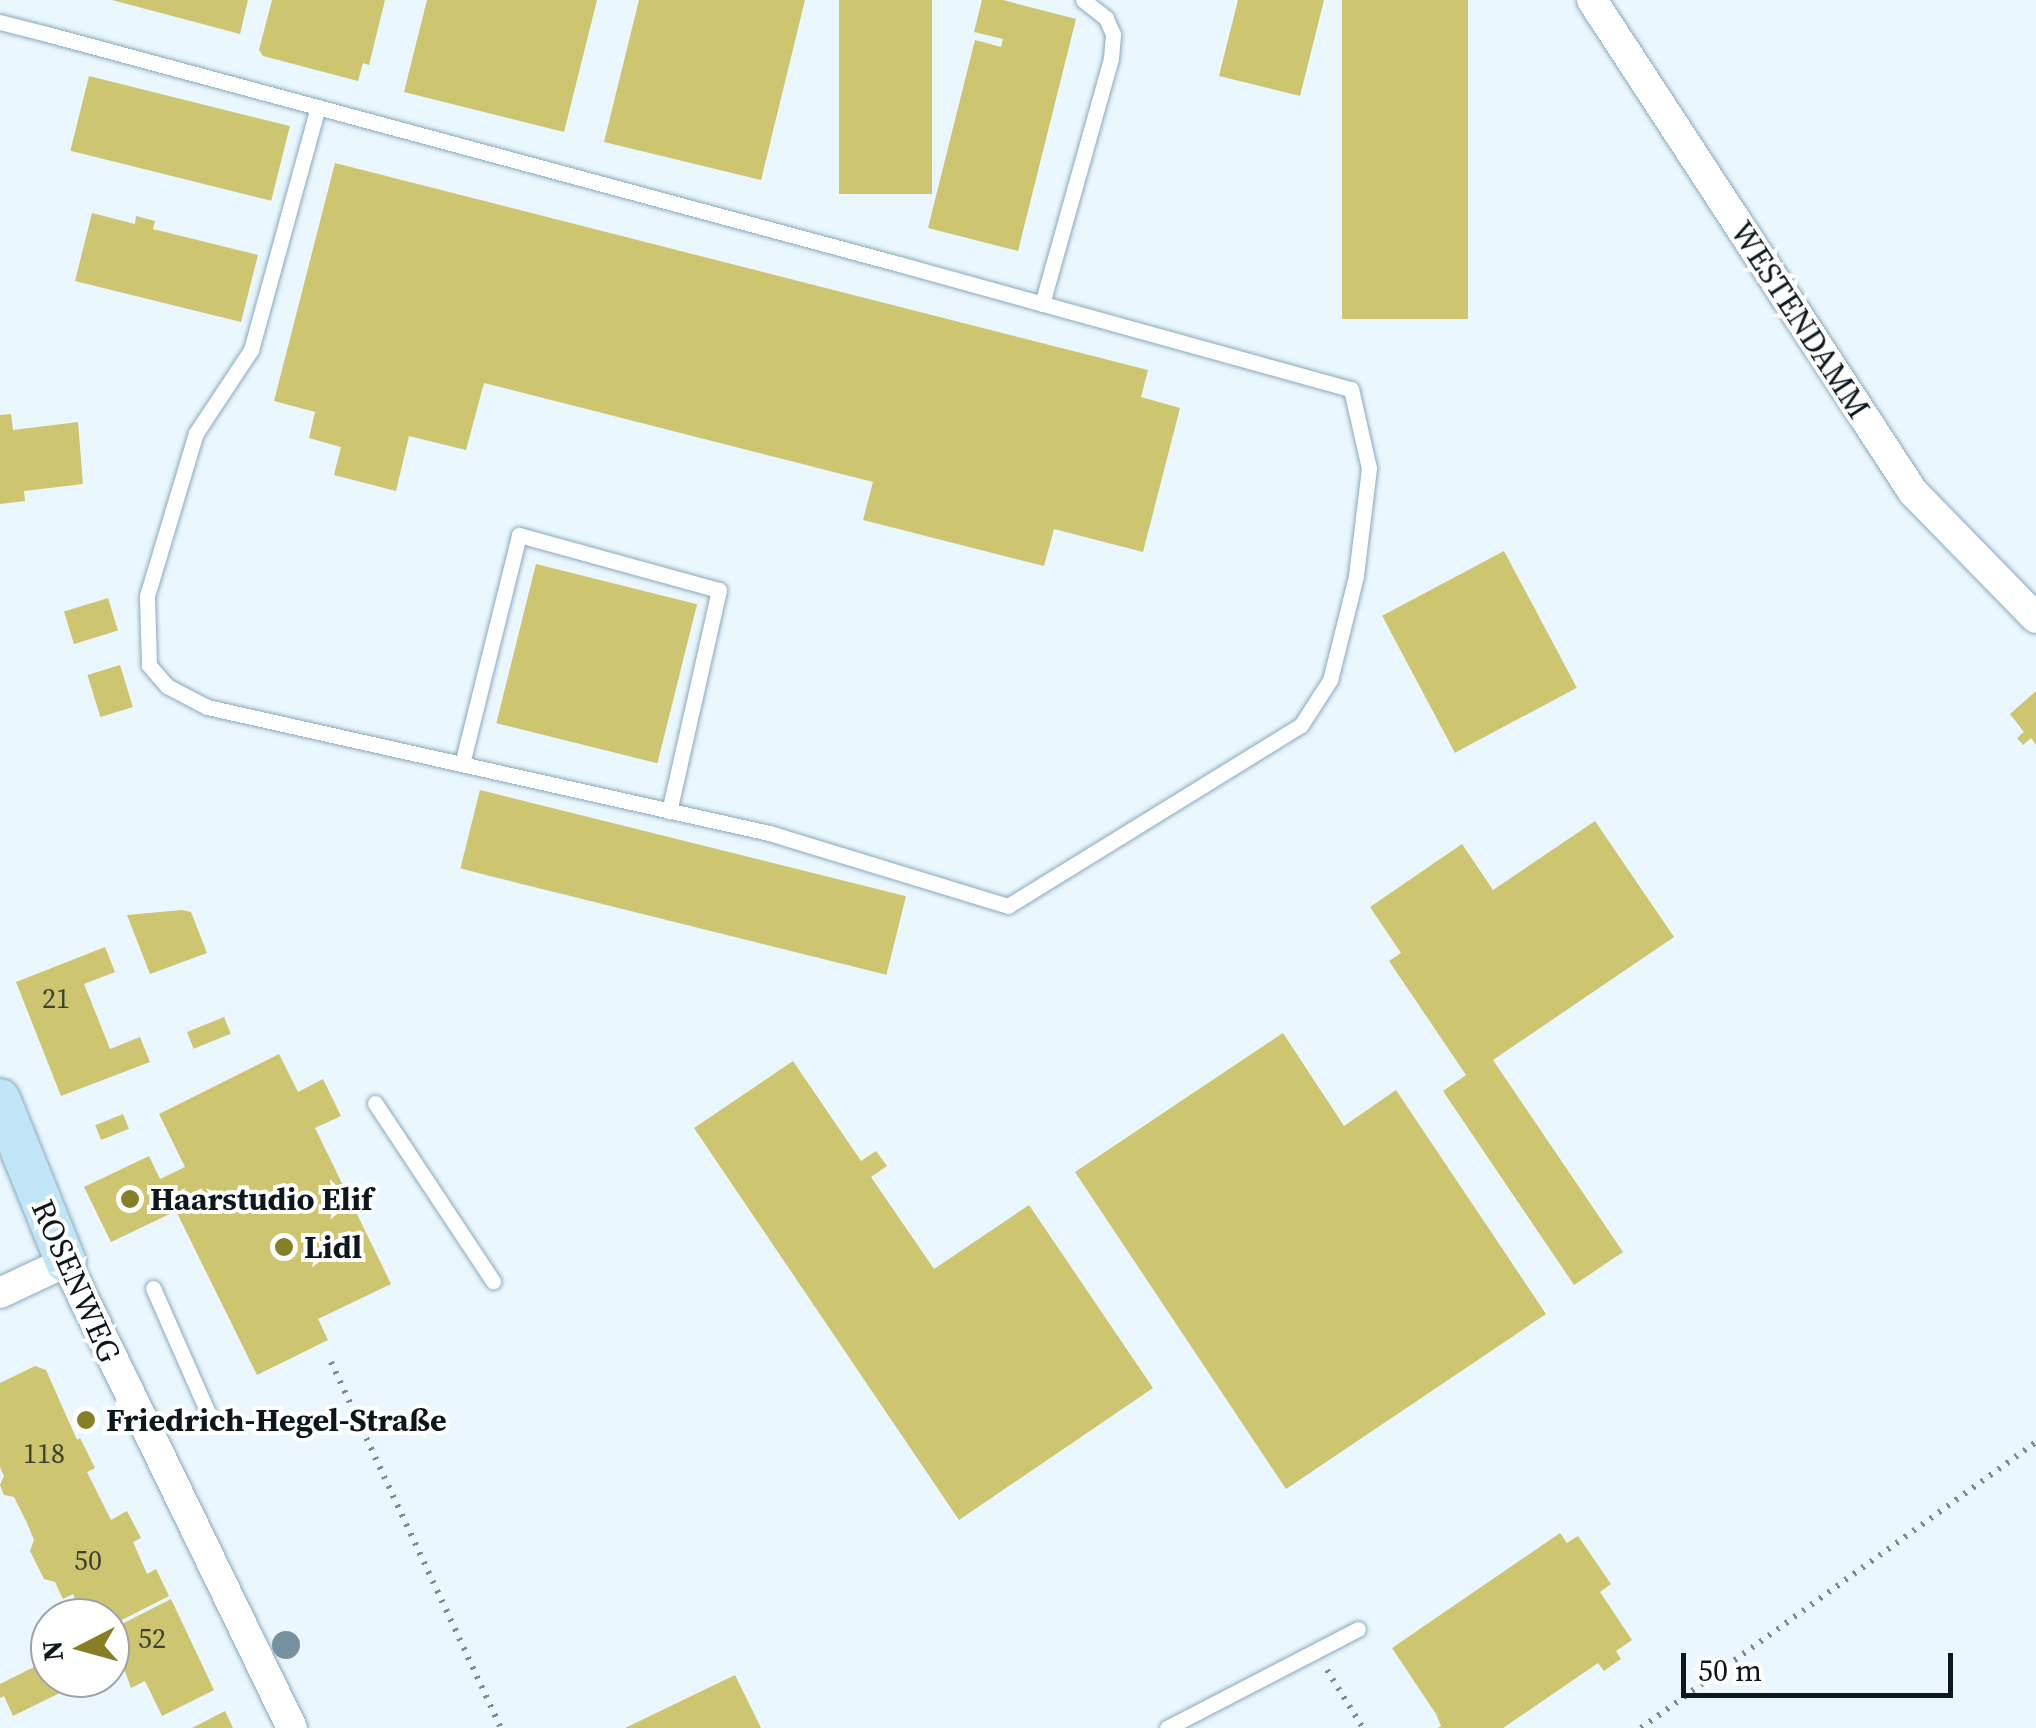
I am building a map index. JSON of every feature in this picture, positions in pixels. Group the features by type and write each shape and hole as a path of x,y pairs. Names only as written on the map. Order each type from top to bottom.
{"street":[{"name":"WESTENDAMM","path":"1592,0 1913,492 2036,618"},
{"name":"ROSENWEG","path":"0,1099 66,1262 292,1728"},
{"path":"0,1293 66,1262"}],"lane":[{"path":"1042,304 1110,58 1113,34 1106,18 1083,0"},
{"path":"0,22 318,107 1351,389 1370,468 1356,576 1330,680 1301,725 1008,906 770,834 208,706 167,686 149,666 147,596 196,433 251,350 318,107"},
{"path":"462,764 519,536 720,590 669,811"},
{"path":"375,1103 493,1280"},
{"path":"153,1288 212,1422"},
{"path":"1167,1728 1317,1654 1358,1629"}],"path":[{"path":"331,1362 501,1728"},
{"path":"1641,1728 2036,1442"},
{"path":"1317,1654 1363,1728"}],"building":[{"path":"112,0 248,0 240,34"},
{"path":"272,0 385,0 369,65 363,63 358,81 263,56 259,50"},
{"path":"427,0 597,0 564,132 404,92"},
{"path":"639,0 805,0 761,180 604,142"},
{"path":"839,0 932,0 932,194 839,194"},
{"path":"982,0 1003,0 1076,19 1018,251 928,228 975,40 1001,47 1003,39 974,32"},
{"path":"1238,0 1324,0 1300,96 1219,76"},
{"path":"1342,0 1468,0 1468,319 1342,319"},
{"path":"89,76 290,126 271,201 70,151"},
{"path":"335,163 1148,370 1141,397 1180,408 1143,552 1054,529 1044,566 863,520 873,482 484,383 466,450 409,436 396,491 334,475 341,447 309,438 315,412 274,401"},
{"path":"92,213 135,224 136,216 155,221 153,229 258,255 241,322 75,281"},
{"path":"11,414 13,430 78,422 83,484 24,491 25,501 0,504 0,415"},
{"path":"1504,551 1577,688 1455,753 1382,616"},
{"path":"536,564 697,604 657,763 496,723"},
{"path":"108,598 118,631 74,644 64,611"},
{"path":"120,665 133,707 100,717 87,675"},
{"path":"2036,691 2036,745 2031,738 2023,745 2017,738 2024,732 2010,714"},
{"path":"480,790 906,896 886,975 460,869"},
{"path":"1595,821 1674,937 1493,1060 1623,1252 1574,1285 1443,1091 1466,1075 1389,961 1401,953 1370,907 1462,844 1493,890"},
{"path":"191,912 207,953 150,974 127,915"},
{"path":"105,947 115,972 84,984 110,1049 140,1037 150,1062 61,1096 16,982"},
{"path":"224,1017 231,1034 194,1049 187,1032"},
{"path":"1283,1033 1344,1126 1396,1090 1546,1314 1286,1489 1075,1172"},
{"name":"Lidl","path":"279,1054 298,1092 323,1079 341,1116 315,1128 391,1284 318,1319 328,1340 257,1375 176,1211 111,1242 84,1187 149,1156 160,1179 185,1167 159,1114"},
{"path":"793,1061 861,1161 876,1151 887,1166 871,1177 934,1269 1029,1205 1153,1388 959,1520 694,1128"},
{"path":"123,1114 129,1129 101,1140 95,1125"},
{"path":"35,1366 46,1370 77,1440 80,1438 95,1468 87,1472 111,1520 127,1511 141,1538 133,1542 147,1574 156,1569 169,1596 130,1616 130,1598 75,1598 73,1594 63,1598 55,1582 44,1579 30,1551 34,1540 27,1523 14,1497 4,1495 0,1485 4,1476 0,1467 0,1383"},
{"path":"1560,1533 1567,1543 1578,1536 1611,1584 1600,1592 1632,1640 1616,1651 1621,1659 1604,1671 1598,1663 1503,1728 1438,1728 1441,1726 1436,1714 1392,1648"},
{"path":"171,1599 214,1690 162,1716 145,1681 130,1685 130,1620"},
{"path":"30,1669 30,1698 49,1698 13,1716 4,1696 0,1698 0,1684"},
{"path":"735,1675 761,1728 625,1728"},
{"path":"225,1711 233,1728 192,1728"}],"place":[{"name":"Haarstudio Elif","path":"130,1199"},
{"name":"Lidl","path":"284,1247"},
{"name":"Friedrich-Hegel-Straße","path":"86,1420"}]}
